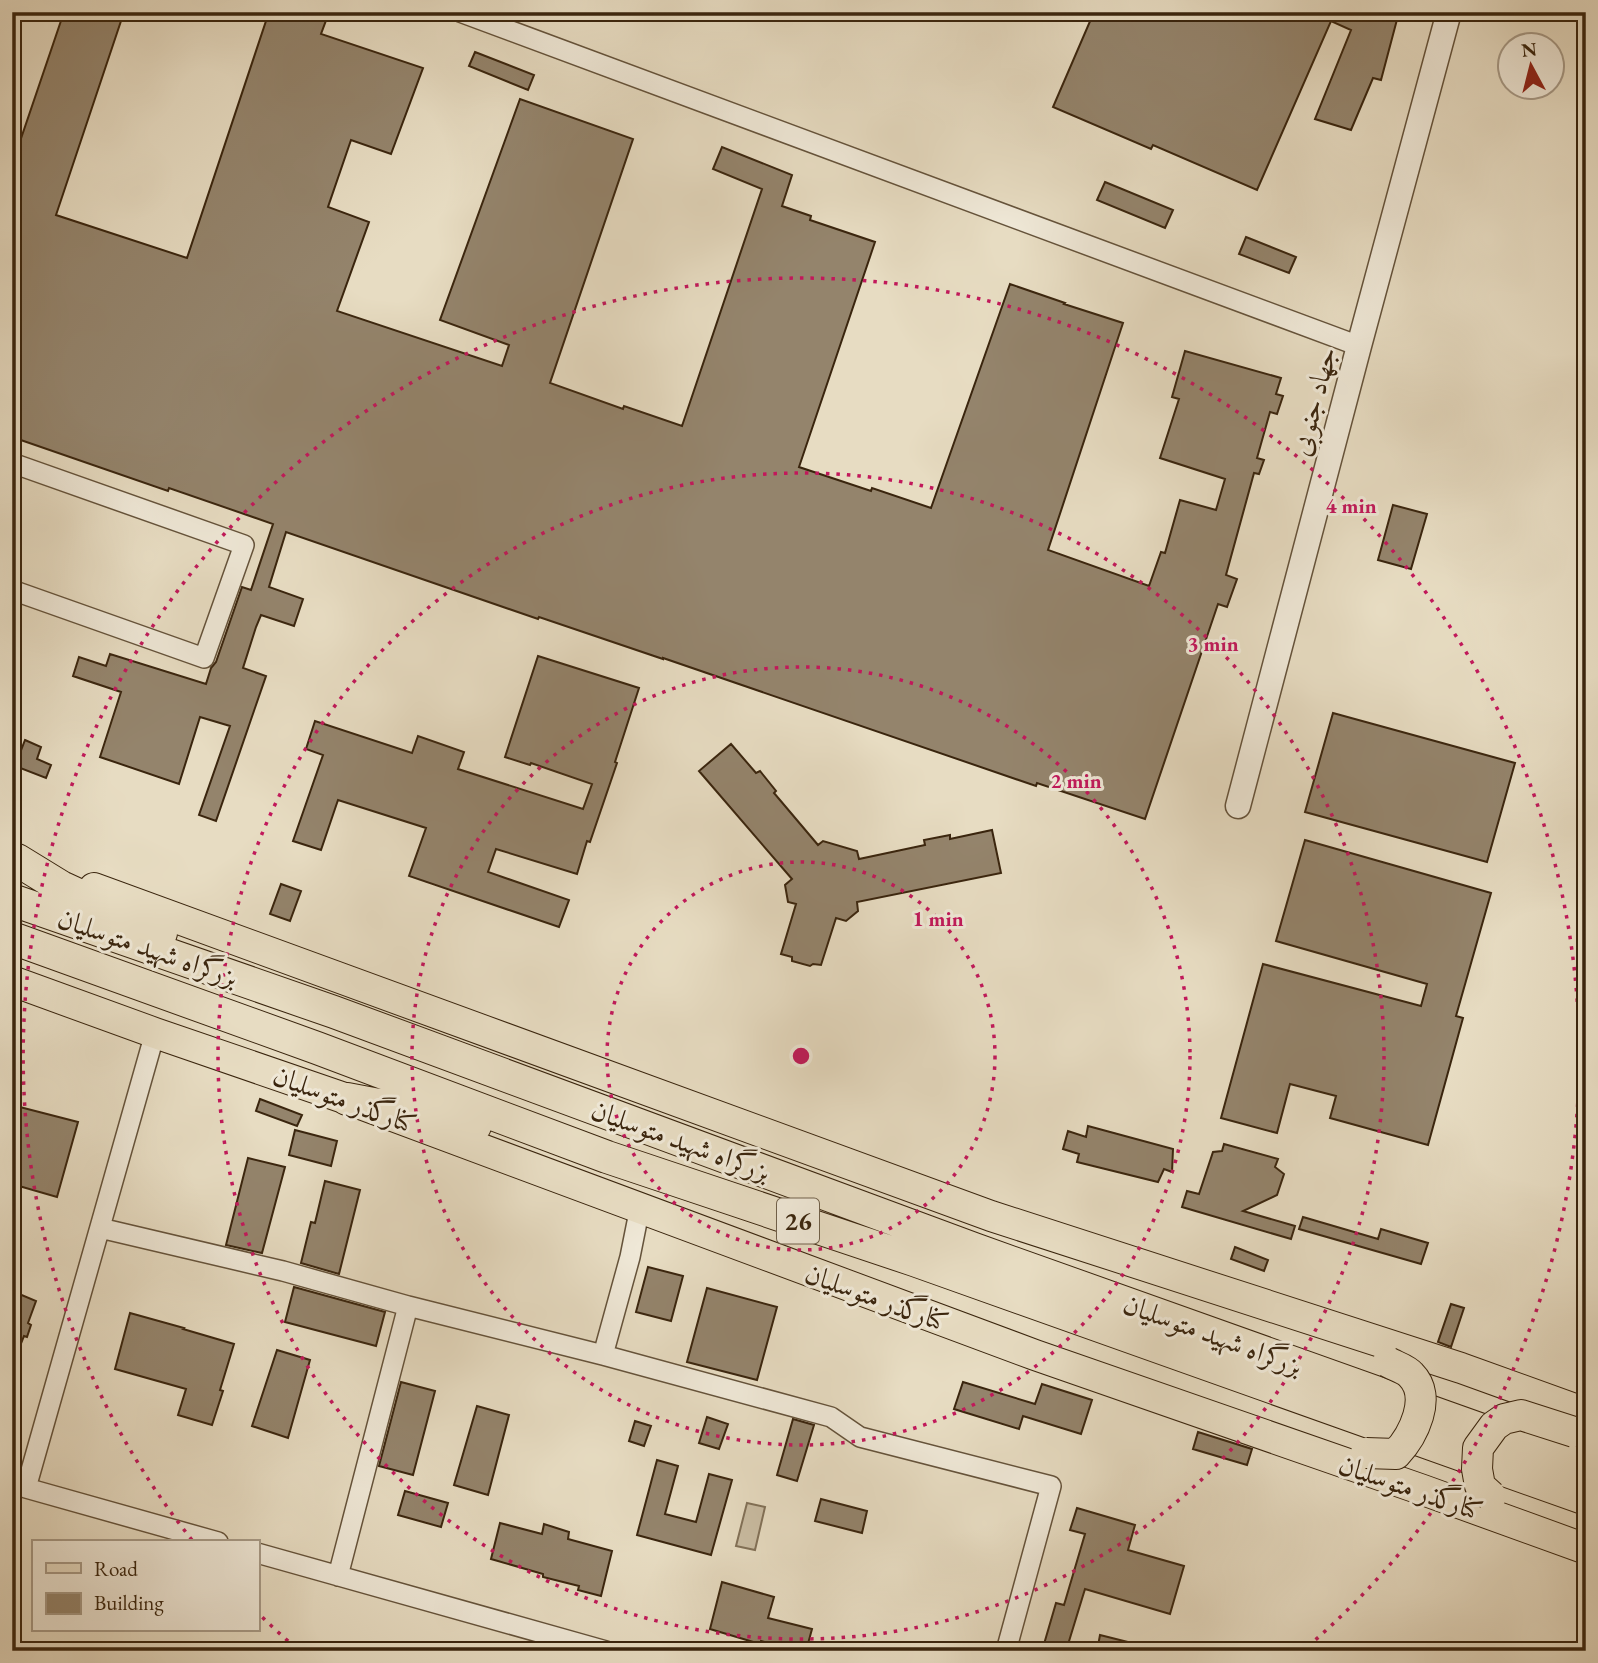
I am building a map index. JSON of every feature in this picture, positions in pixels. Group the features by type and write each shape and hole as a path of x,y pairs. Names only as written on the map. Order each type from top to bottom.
{"highway":[{"path":"15,859 61,887 334,1012"},
{"name":"بزرگراه شهید متوسلیان","path":"12,900 334,1012 974,1250 1586,1467"},
{"name":"بزرگراه شهید متوسلیان","path":"12,938 317,1048 607,1157 915,1260 1586,1499"},
{"path":"347,1099 426,1114 607,1157"}],"main road":[{"path":"15,859 1010,1223 1132,1271 1388,1362 1411,1374 1419,1387 1421,1401 1416,1425 1406,1444 1396,1454 1366,1453 872,1282 786,1263"},
{"name":"کنارگذر متوسلیان","path":"12,981 347,1099 1035,1355 1586,1549"},
{"path":"1010,1223 1461,1368 1582,1427"},
{"path":"1582,1427 1521,1415 1504,1419 1494,1426 1478,1448 1477,1469 1480,1486 1491,1496 1586,1531"}],"street":[{"path":"460,12 1359,345"},
{"name":"جهاد جنوبی","path":"1238,806 1449,12"},
{"path":"12,463 244,545 204,658 12,590"},
{"path":"155,1033 26,1488 211,1540"},
{"path":"603,1355 630,1257 640,1207"},
{"path":"100,1228 283,1270 408,1306 603,1355 831,1417 860,1437 1051,1486 1006,1651"},
{"path":"338,1576 408,1306"},
{"path":"259,1554 607,1651"}],"shaded area":[{"path":"747,1503 765,1507 755,1550 736,1546"}],"building":[{"path":"64,12 124,12 56,215 187,258 269,12 319,12 328,15 321,34 423,68 391,154 351,140 328,207 369,222 337,311 502,366 509,345 440,320 520,99 633,139 550,383 623,409 624,406 682,426 762,189 713,169 722,147 792,175 782,206 811,216 810,220 875,242 799,467 871,491 872,488 931,508 1010,284 1123,323 1048,550 1149,586 1161,552 1165,553 1180,500 1216,510 1225,479 1160,458 1179,399 1172,397 1185,351 1281,378 1276,394 1283,396 1277,414 1270,412 1257,458 1264,460 1259,474 1254,473 1226,575 1237,579 1227,607 1218,604 1145,819 1037,783 1036,786 286,532 269,587 303,599 294,626 261,615 256,627 243,668 266,676 216,821 199,815 230,726 200,717 179,784 100,757 121,692 73,676 79,657 106,666 110,654 206,684 242,587 251,590 273,524 12,437 12,165"},
{"path":"1094,12 1399,12 1381,80 1373,78 1351,130 1315,119 1351,30 1331,21 1257,190 1153,145 1151,149 1053,107"},
{"path":"475,52 534,75 528,90 469,66"},
{"path":"1105,182 1173,210 1165,228 1097,200"},
{"path":"1246,237 1296,257 1289,273 1239,254"},
{"path":"1393,505 1427,514 1411,569 1378,560"},
{"path":"538,656 639,688 615,762 617,763 577,874 496,849 488,872 569,900 559,927 409,876 426,828 338,800 321,850 293,841 323,755 306,749 315,721 412,753 418,736 464,752 458,769 583,809 592,784 505,757"},
{"path":"1333,713 1515,763 1487,862 1305,812"},
{"path":"25,740 41,747 37,759 51,765 46,778 15,766"},
{"path":"731,744 756,773 760,771 776,791 774,793 818,845 823,841 857,851 859,859 925,845 924,840 950,835 950,839 992,830 1001,873 857,902 858,911 846,921 836,918 821,965 810,966 792,961 792,957 781,954 796,904 788,902 785,885 792,879 699,771"},
{"path":"1305,840 1491,893 1456,1016 1463,1018 1428,1145 1330,1118 1336,1096 1290,1084 1277,1133 1221,1118 1263,964 1421,1006 1427,984 1276,941"},
{"path":"281,884 301,891 290,921 270,914"},
{"path":"260,1099 302,1115 297,1126 256,1111"},
{"path":"12,1105 78,1122 57,1197 12,1184"},
{"path":"1088,1126 1173,1149 1172,1172 1164,1169 1158,1182 1077,1162 1079,1154 1063,1149 1068,1131 1086,1137"},
{"path":"295,1130 337,1141 331,1166 289,1155"},
{"path":"1224,1144 1278,1159 1275,1167 1284,1174 1277,1195 1243,1211 1295,1226 1291,1239 1182,1207 1187,1191 1199,1194 1213,1152 1222,1151"},
{"path":"248,1158 285,1167 262,1253 226,1245"},
{"path":"325,1181 360,1190 339,1274 301,1263 311,1222 315,1223"},
{"path":"1303,1217 1378,1239 1381,1229 1428,1243 1421,1264 1299,1229"},
{"path":"1235,1247 1268,1260 1264,1271 1231,1259"},
{"path":"648,1267 683,1276 671,1321 636,1312"},
{"path":"294,1287 385,1312 376,1346 285,1322"},
{"path":"707,1288 777,1307 757,1380 687,1362"},
{"path":"12,1293 36,1301 28,1323 31,1325 27,1337 24,1336 13,1364"},
{"path":"1451,1304 1464,1308 1451,1347 1438,1342"},
{"path":"130,1313 234,1344 212,1425 178,1415 186,1389 115,1369"},
{"path":"277,1350 310,1360 288,1438 252,1426"},
{"path":"401,1382 435,1391 413,1475 379,1466"},
{"path":"963,1382 1035,1404 1042,1384 1092,1400 1081,1434 1023,1416 1019,1429 954,1409"},
{"path":"477,1406 509,1415 488,1495 454,1485"},
{"path":"707,1417 728,1424 719,1449 699,1443"},
{"path":"793,1419 814,1425 797,1481 777,1475"},
{"path":"635,1421 651,1426 644,1446 629,1441"},
{"path":"1198,1432 1252,1449 1247,1465 1193,1449"},
{"path":"657,1460 678,1466 665,1514 696,1522 709,1474 732,1480 711,1555 637,1535"},
{"path":"405,1491 448,1503 441,1527 398,1515"},
{"path":"821,1499 867,1511 862,1533 815,1521"},
{"path":"1077,1508 1135,1525 1128,1550 1184,1566 1170,1614 1085,1589 1066,1651 1042,1651 1056,1603 1064,1605 1085,1534 1070,1530"},
{"path":"500,1523 542,1534 544,1524 569,1532 568,1539 612,1551 601,1596 578,1590 579,1586 491,1559"},
{"path":"722,1582 774,1597 768,1618 812,1629 806,1651 761,1641 760,1644 710,1629"},
{"path":"1100,1635 1144,1646 1144,1651 1097,1651"}]}
